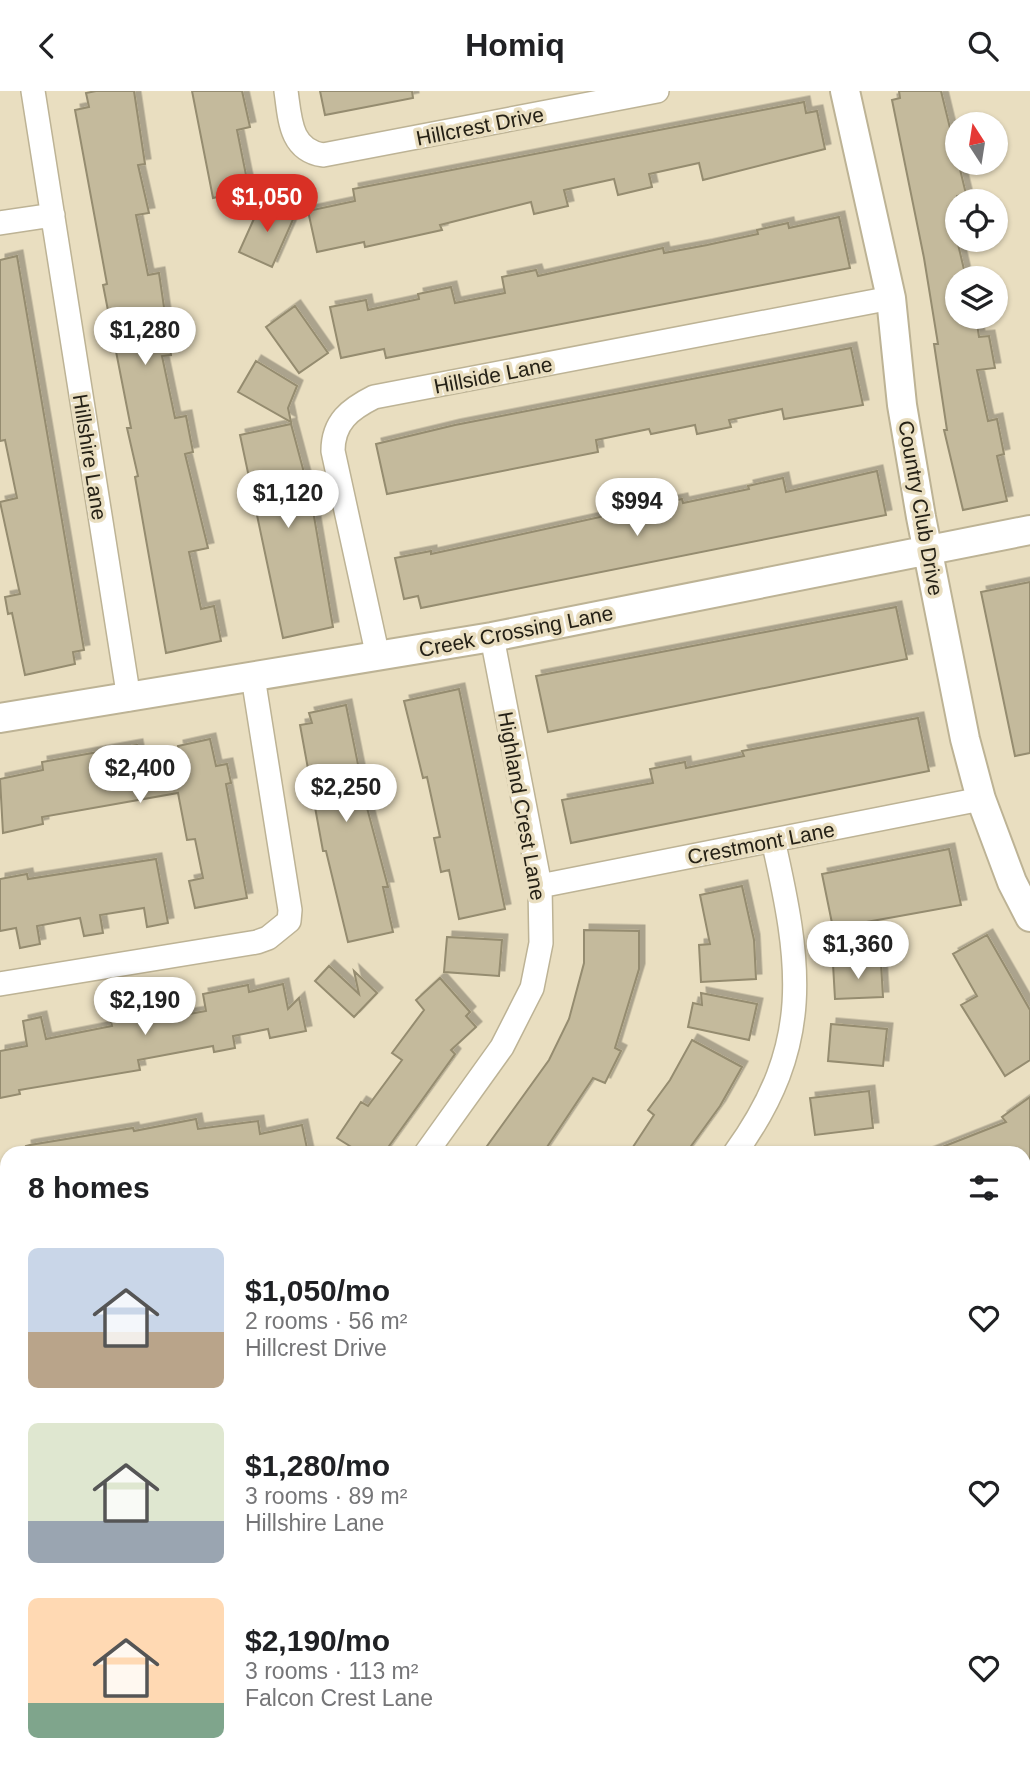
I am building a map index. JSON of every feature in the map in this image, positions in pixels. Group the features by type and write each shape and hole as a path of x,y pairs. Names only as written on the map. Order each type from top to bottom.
{"street":[{"name":"Hillshire Lane","path":"33,91 129,699"},
{"name":"Hillcrest Drive","path":"286,91 293,132 304,149 323,155 614,95 657,91"},
{"name":"Country Club Drive","path":"845,91 891,298 902,405 965,739 981,799 1012,882 1030,917"},
{"path":"0,223 53,215"},
{"name":"Hillside Lane","path":"378,657 333,451 333,435 353,407 374,397 891,298"},
{"name":"Creek Crossing Lane","path":"0,718 378,657 1030,530"},
{"name":"Highland Crest Lane","path":"431,1146 502,1047 522,1011 532,988 541,943 540,886 492,636"},
{"path":"0,984 257,942 268,938 289,921 290,910 253,677"},
{"name":"Crestmont Lane","path":"540,886 981,799"},
{"path":"740,1146 772,1094 784,1060 797,990 790,916 773,840"}],"building":[{"path":"134,91 145,164 138,165 149,213 136,215 148,275 159,273 171,355 162,356 175,418 186,416 193,452 185,454 208,548 189,552 201,609 214,606 221,641 166,653 135,477 138,476 127,428 131,428 103,285 107,284 75,110 89,107 86,93"},
{"path":"192,91 242,91 250,127 237,130 249,190 213,198"},
{"path":"320,91 412,91 413,98 325,115"},
{"path":"899,91 941,91 946,112 945,175 961,175 965,189 945,189 945,252 960,252 963,266 945,266 945,329 978,329 979,337 989,336 995,368 977,370 988,421 997,419 1004,454 997,456 1007,501 963,510 944,430 947,430 934,344 938,344 924,258 892,100 900,98"},
{"path":"804,102 806,113 817,111 825,149 703,180 699,163 649,174 652,187 618,195 614,179 564,190 568,206 534,214 531,202 440,225 442,230 365,247 364,242 317,252 308,211 355,201 353,189"},
{"path":"262,201 295,215 272,267 239,252"},
{"path":"839,217 850,268 386,358 384,349 341,358 330,307 366,300 368,310 419,299 418,294 451,287 455,303 505,293 502,277 536,270 538,276 663,248 664,253 707,245 758,234 757,230 788,223 789,228"},
{"path":"17,256 84,650 73,652 75,664 25,675 12,613 8,614 5,597 20,594 0,502 17,498 5,440 0,441 0,260"},
{"path":"295,306 328,353 299,373 266,327"},
{"path":"851,348 863,405 784,419 782,409 729,420 731,427 697,434 695,425 651,434 649,429 596,440 598,452 387,494 376,444 455,425"},
{"path":"256,361 297,386 288,408 291,422 238,392"},
{"path":"291,424 311,499 333,627 283,638 240,435"},
{"path":"877,471 886,515 421,608 418,596 404,599 395,558 431,551 431,554 682,499 683,503 749,489 748,486 783,478 786,492"},
{"path":"1030,582 1030,753 1015,756 981,592"},
{"path":"896,607 907,659 548,732 536,676"},
{"path":"459,689 505,909 459,919 449,870 441,872 434,838 440,837 427,777 423,778 404,701"},
{"path":"346,705 366,804 388,887 383,887 393,932 348,942 326,851 323,851 300,725 312,723 309,713"},
{"path":"918,718 929,771 571,843 562,800 653,783 650,769 685,762 686,768 744,756 742,751"},
{"path":"210,739 216,766 227,764 231,783 226,784 247,898 195,908 189,881 203,878 195,839 187,840 178,793 42,817 43,824 3,833 0,779 43,770 42,762 137,745 142,776 182,767 178,746"},
{"path":"949,849 961,905 833,928 822,874"},
{"path":"156,859 168,923 147,927 144,908 100,915 103,933 84,936 80,918 37,926 40,944 20,948 16,928 0,931 0,879 27,874 28,879"},
{"path":"742,886 754,940 756,979 701,982 699,945 710,944 700,895"},
{"path":"584,930 639,931 639,969 615,1048 621,1051 605,1083 593,1078 548,1146 487,1146 549,1060 569,1019 584,963"},
{"path":"987,935 1030,1010 1030,1060 1005,1076 961,1005 977,996 953,954"},
{"path":"447,937 502,940 499,976 444,972"},
{"path":"881,963 883,997 835,999 833,964"},
{"path":"329,966 359,994 354,971 377,993 354,1017 315,981"},
{"path":"440,978 470,1012 466,1016 476,1027 451,1050 455,1054 389,1146 350,1146 337,1138 361,1102 368,1106 402,1060 392,1053 424,1010 416,1000"},
{"path":"283,984 288,1009 299,998 306,1031 270,1038 268,1029 233,1036 235,1048 214,1052 213,1046 138,1060 140,1070 19,1090 20,1094 0,1098 0,1051 27,1046 23,1021 41,1017 46,1039 112,1026 108,1007 164,1000 167,1018 206,1011 203,994 248,985 249,992"},
{"path":"701,993 757,1004 749,1040 688,1027 693,1003 702,1005"},
{"path":"831,1024 887,1029 883,1066 828,1061"},
{"path":"692,1040 742,1067 720,1106 691,1146 634,1146 654,1115 648,1110 670,1080"},
{"path":"869,1091 873,1128 815,1135 810,1098"},
{"path":"1030,1097 1030,1146 945,1146 1006,1122 1002,1117"},
{"path":"196,1119 198,1129 258,1121 260,1134 302,1125 306,1146 26,1146 133,1128 134,1131"}]}
